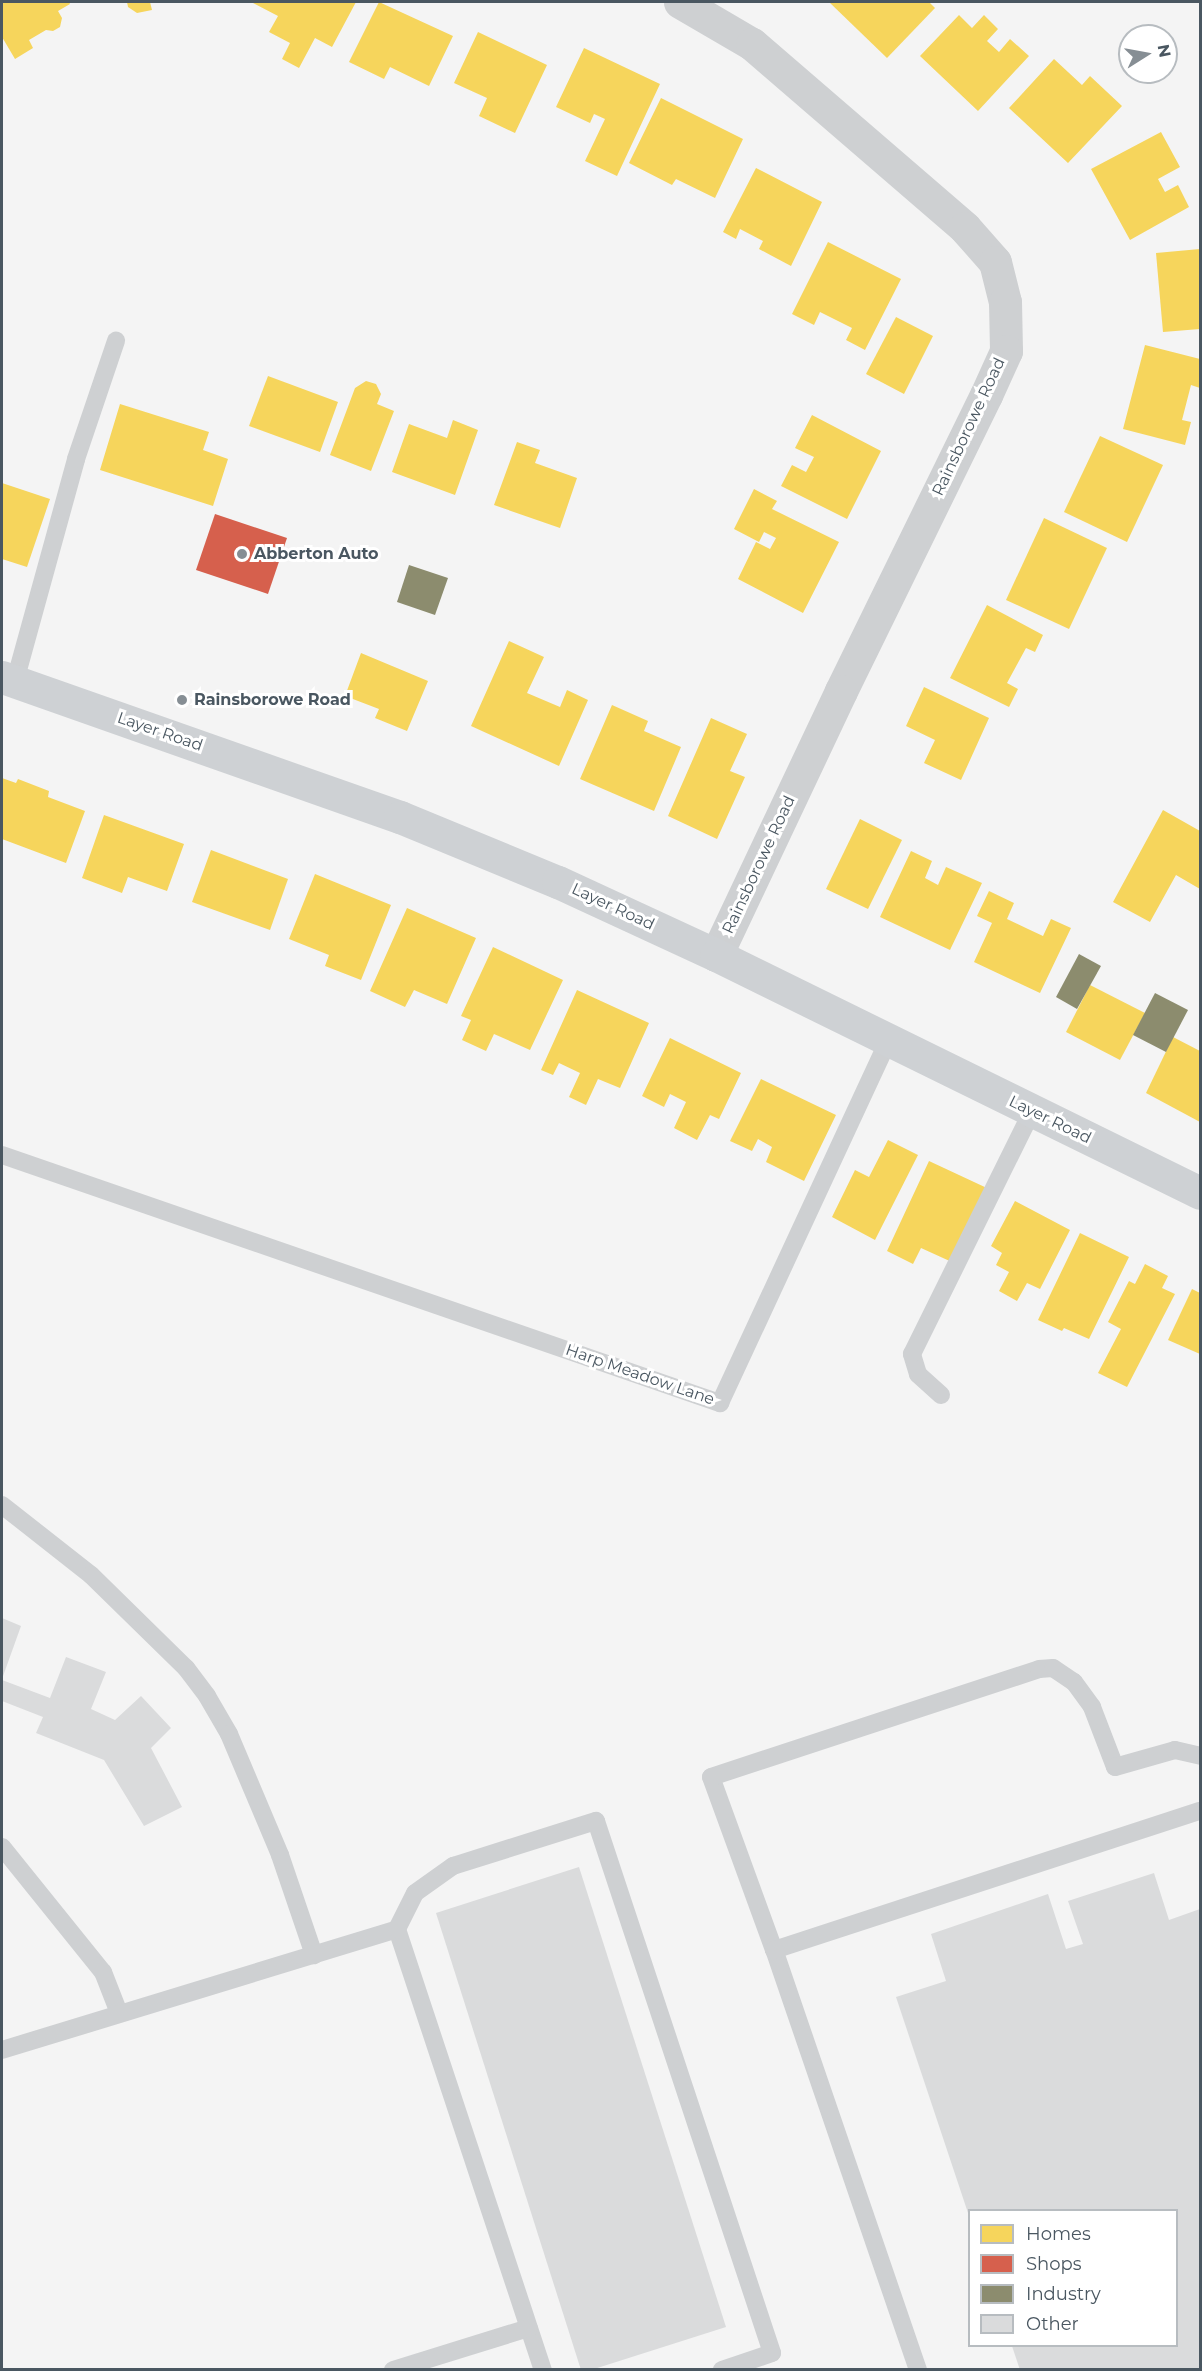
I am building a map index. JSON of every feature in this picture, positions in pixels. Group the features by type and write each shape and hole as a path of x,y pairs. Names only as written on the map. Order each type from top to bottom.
{"main road":[{"name":"Layer Road","path":"8,679 400,817 558,882 716,955 1200,1193"}],"street":[{"name":"Rainsborowe Road","path":"680,2 752,44 966,228 995,262 1005,302 1005,351 986,395 841,691 716,955"}],"lane":[{"path":"8,679 76,459 116,341"},
{"name":"Harp Meadow Lane","path":"2,1155 720,1403 888,1041"},
{"path":"941,1395 918,1374 912,1354 1032,1111"},
{"path":"2,1505 91,1575 186,1668 207,1696 229,1734 275,1844 314,1955"},
{"path":"918,2370 774,1950 711,1777 1028,1673 1053,1668 1074,1682 1092,1707 1115,1767 1175,1750 1200,1756"},
{"path":"774,1950 1200,1811"},
{"path":"543,2370 397,1929 415,1893 453,1866 596,1821 772,2353 722,2370"},
{"path":"2,1847 103,1972 119,2013"},
{"path":"2,2050 397,1929"},
{"path":"393,2370 529,2328"}],"building: Homes":[{"path":"2,2 69,2 70,4 58,11 62,18 60,27 53,31 46,30 29,40 33,48 15,59 2,37"},
{"path":"127,2 150,2 152,10 137,13 128,7"},
{"path":"254,2 356,2 332,47 315,38 299,68 282,59 290,43 269,32 278,16"},
{"path":"379,2 453,36 429,86 390,67 384,79 349,62"},
{"path":"829,2 929,2 935,8 887,58"},
{"path":"959,15 972,28 984,15 998,29 987,41 999,52 1010,39 1029,56 978,111 920,56"},
{"path":"478,32 547,65 515,133 479,116 487,98 454,83"},
{"path":"584,48 660,84 617,176 585,161 605,119 594,114 590,123 556,107"},
{"path":"1054,59 1082,85 1090,76 1122,106 1068,163 1009,108"},
{"path":"661,98 743,139 715,198 676,179 672,185 629,163"},
{"path":"1161,132 1180,167 1158,179 1165,192 1178,185 1189,207 1130,240 1091,169"},
{"path":"756,168 822,202 791,266 759,249 763,241 740,229 736,239 723,232"},
{"path":"828,242 901,279 865,350 846,340 852,328 820,312 814,325 792,314"},
{"path":"1200,249 1200,329 1163,332 1156,253"},
{"path":"896,317 933,336 904,394 866,374"},
{"path":"1145,345 1200,359 1200,388 1191,385 1182,420 1191,422 1185,445 1123,429"},
{"path":"268,376 338,402 320,452 249,426"},
{"path":"366,381 376,384 381,394 377,404 394,411 371,471 330,455 355,388"},
{"path":"120,404 209,432 203,450 228,459 213,506 100,470"},
{"path":"812,415 881,451 847,519 781,486 792,465 806,472 814,457 795,448"},
{"path":"453,420 478,430 455,495 392,472 409,424 447,438"},
{"path":"1100,436 1163,465 1127,542 1064,512"},
{"path":"517,442 540,450 535,463 577,478 560,528 494,505"},
{"path":"2,483 50,499 27,567 2,559"},
{"path":"754,489 777,501 772,509 839,542 803,613 738,579 756,542 770,549 776,538 764,532 759,542 734,529"},
{"path":"1044,518 1107,548 1069,629 1006,600"},
{"path":"987,605 1043,635 1035,652 1026,648 1007,683 1018,689 1009,707 950,678"},
{"path":"509,641 544,657 527,693 560,707 567,690 588,700 559,766 471,726"},
{"path":"361,653 428,681 407,731 375,718 379,709 345,696"},
{"path":"924,687 989,718 961,780 924,763 935,740 906,726"},
{"path":"612,705 648,721 644,731 681,747 654,811 580,779"},
{"path":"711,718 747,734 730,771 745,777 717,839 668,816"},
{"path":"2,778 16,783 18,779 49,791 48,797 85,811 66,863 2,839"},
{"path":"1163,810 1200,831 1200,889 1176,875 1150,922 1113,902"},
{"path":"104,815 184,844 167,891 128,877 122,893 82,878"},
{"path":"860,819 902,840 868,909 826,889"},
{"path":"211,850 288,879 270,930 192,902"},
{"path":"911,851 932,861 925,878 938,885 946,867 982,883 950,950 880,917"},
{"path":"315,874 391,905 361,980 325,966 329,955 289,939"},
{"path":"989,891 1014,903 1007,919 1043,936 1051,919 1071,928 1040,993 974,962 992,923 977,916"},
{"path":"407,908 476,938 447,1004 414,990 405,1007 370,991"},
{"path":"493,947 563,980 530,1050 494,1034 486,1051 462,1040 471,1020 461,1016"},
{"path":"1090,985 1145,1013 1120,1060 1066,1032"},
{"path":"577,990 649,1023 620,1088 598,1079 586,1105 569,1097 580,1073 559,1063 553,1075 541,1070"},
{"path":"1173,1037 1200,1051 1200,1122 1146,1093"},
{"path":"670,1038 741,1073 719,1119 710,1115 697,1140 674,1128 686,1102 670,1094 664,1107 642,1096"},
{"path":"761,1079 836,1115 804,1181 766,1162 772,1147 758,1139 752,1151 730,1141"},
{"path":"888,1140 918,1155 875,1240 832,1217 855,1170 869,1177"},
{"path":"929,1161 989,1189 954,1263 921,1248 913,1264 887,1251"},
{"path":"1015,1201 1070,1230 1040,1289 1027,1283 1017,1301 999,1291 1009,1272 996,1265 1002,1253 991,1246"},
{"path":"1080,1233 1129,1257 1089,1339 1064,1328 1062,1331 1038,1320"},
{"path":"1145,1264 1168,1276 1162,1288 1175,1294 1127,1387 1098,1373 1121,1329 1108,1322 1129,1281 1135,1284"},
{"path":"1192,1289 1200,1293 1200,1354 1168,1340"}],"building: Shops":[{"name":"Abberton Auto","path":"215,514 287,538 268,594 196,570"}],"building: Industry":[{"path":"409,565 448,578 435,615 397,602"},
{"path":"1079,954 1101,966 1077,1009 1056,997"},
{"path":"1155,993 1188,1010 1166,1052 1133,1035"}],"building: Other":[{"path":"2,1618 21,1626 2,1679"},
{"path":"66,1657 106,1672 91,1709 115,1720 141,1696 171,1728 151,1748 182,1807 144,1826 104,1760 36,1733 43,1717 2,1701 2,1680 50,1698"},
{"path":"579,1867 726,2327 591,2370 581,2370 436,1913"},
{"path":"1154,1873 1169,1920 1200,1909 1200,2370 1020,2370 1012,2347 1178,2347 1178,2209 968,2209 968,2213 896,1997 946,1981 931,1934 1048,1894 1066,1949 1083,1944 1068,1901"}],"place":[{"name":"Abberton Auto","path":"242,554"},
{"name":"Rainsborowe Road","path":"182,700"}]}
